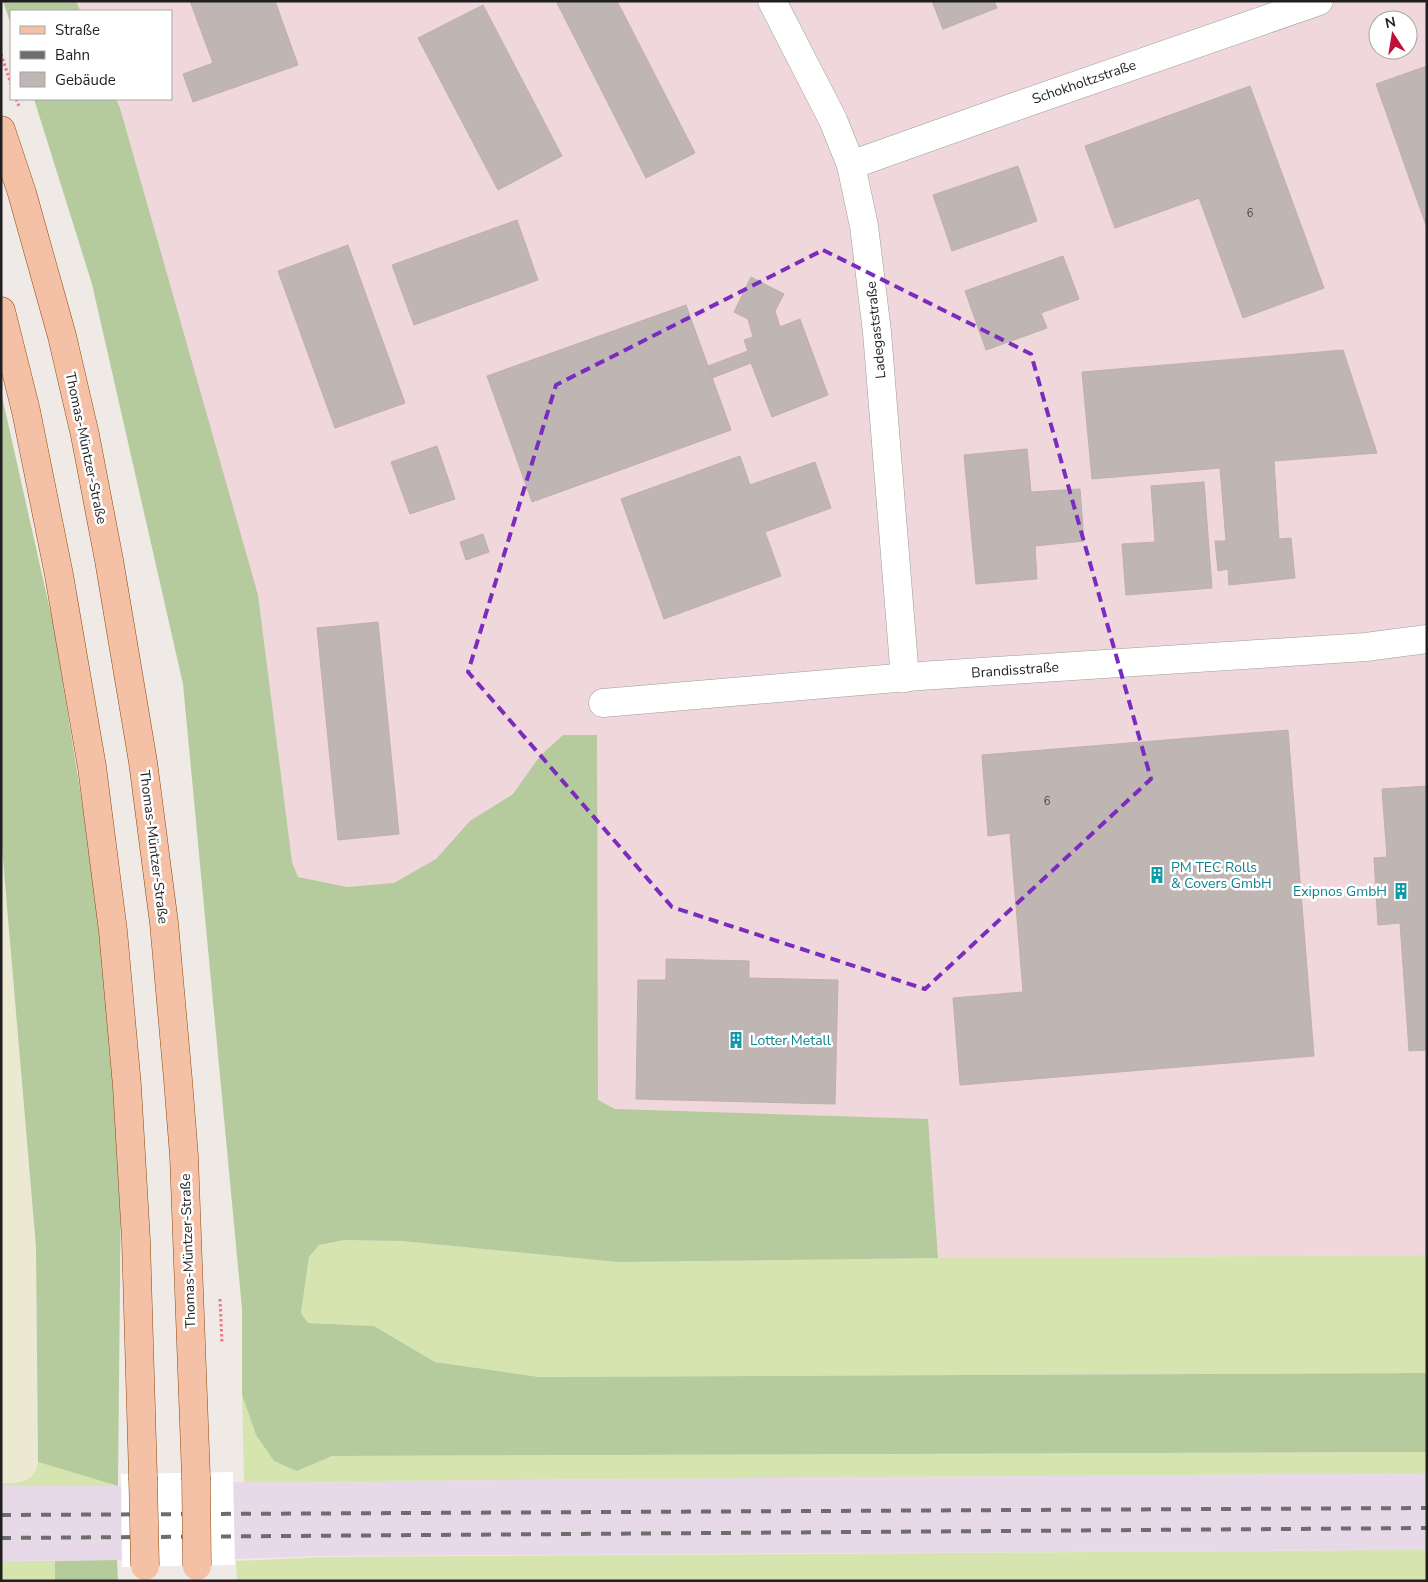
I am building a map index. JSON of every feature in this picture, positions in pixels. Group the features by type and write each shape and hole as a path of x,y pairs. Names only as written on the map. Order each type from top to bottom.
{"main road":[{"name":"Thomas-Müntzer-Straße","path":"1,130 22,193 59,327 85,435 109,560 143,762 164,923 184,1156 196,1477 197,1573"},
{"path":"1,311 26,411 60,575 92,767 113,931 127,1086 136,1240 145,1574"}],"street":[{"name":"Ladegaststraße","path":"772,1 833,120 851,165 864,226 877,332 905,678"},
{"name":"Schokholtzstraße","path":"851,165 1319,1"},
{"name":"Brandisstraße","path":"603,703 930,675 1366,647 1427,639"}],"path":[{"path":"1,54 10,81"}],"highlighted area":[{"path":"823,250 1031,354 1151,779 925,989 672,907 468,672 556,385"}],"shaded area":[{"path":"63,1 1427,1 1427,1255 949,1258 331,1277 95,100 172,100 172,10 66,10"},
{"path":"1,836 36,1247 38,1462 36,1472 28,1479 15,1483 1,1482"},
{"path":"1427,1473 1427,1550 324,1556 237,1559 1,1561 1,1486 118,1486 244,1482"}],"green space":[{"path":"3,1 76,1 80,10 10,10 10,22"},
{"path":"34,100 116,100 120,108 258,595 292,862 298,877 347,887 394,883 436,859 470,821 513,794 540,756 563,735 597,735 598,1100 615,1109 928,1119 938,1258 618,1262 402,1241 344,1240 319,1245 309,1257 301,1313 308,1323 374,1326 435,1362 539,1377 1427,1373 1427,1452 332,1456 297,1471 274,1461 256,1435 242,1395 242,1309 183,684 92,284"},
{"path":"1,392 54,628 96,889 121,1177 118,1486 38,1462 36,1247 1,836"},
{"path":"344,1240 402,1241 618,1262 1427,1255 1427,1373 539,1377 435,1362 374,1326 308,1323 301,1313 309,1257 319,1245"},
{"path":"242,1395 256,1435 297,1471 331,1456 1427,1452 1427,1473 244,1482"},
{"path":"38,1462 118,1486 1,1486 1,1483 20,1482 30,1478"},
{"path":"1427,1550 1427,1581 237,1581 236,1561 323,1557"},
{"path":"117,1560 118,1581 55,1581 55,1561"},
{"path":"1,1561 55,1561 55,1581 1,1581"}],"pier":[{"path":"233,1472 235,1565 122,1567 121,1474"}],"building":[{"path":"190,1 275,1 298,65 193,102 183,74 213,63"},
{"path":"556,1 617,1 695,153 646,178"},
{"path":"932,1 994,1 997,8 943,29"},
{"path":"483,5 562,156 498,190 418,38"},
{"path":"1427,66 1427,228 1376,84"},
{"path":"1250,86 1324,288 1243,318 1199,198 1115,228 1085,146"},
{"path":"1018,166 1037,221 952,251 933,195"},
{"path":"517,220 538,280 414,325 392,265"},
{"path":"348,245 405,403 335,428 278,271"},
{"path":"1063,256 1079,299 1041,313 1047,328 986,350 965,291"},
{"path":"751,277 784,294 775,311 780,327 800,319 828,395 772,417 751,363 712,378 708,366 748,351 744,340 753,337 748,319 734,312"},
{"path":"686,305 731,430 532,502 487,376"},
{"path":"1343,350 1377,453 1274,461 1279,539 1291,538 1295,578 1229,585 1228,569 1218,571 1215,541 1226,541 1220,468 1092,479 1082,372"},
{"path":"437,446 455,499 410,514 391,462"},
{"path":"1027,449 1031,492 1080,489 1084,541 1035,546 1037,579 976,584 964,455"},
{"path":"740,456 750,485 815,462 831,508 765,532 781,576 664,619 621,499"},
{"path":"1204,482 1212,588 1126,595 1122,544 1155,542 1151,486"},
{"path":"483,534 489,552 466,560 460,542"},
{"path":"378,622 399,834 338,840 317,628"},
{"name":"PM TEC Rolls & Covers GmbH","path":"1288,730 1314,1056 960,1085 953,998 1023,992 1010,833 988,836 982,755"},
{"name":"Exipnos GmbH","path":"1427,786 1427,1050 1409,1051 1400,923 1378,925 1374,858 1387,857 1382,789"},
{"name":"Lotter Metall","path":"666,959 749,961 749,978 838,980 835,1104 636,1099 638,980 666,980"}],"railway":[{"path":"1,1515 1427,1508"},
{"path":"1,1538 1427,1528"}],"place":[{"name":"PM TEC Rolls & Covers GmbH","path":"1157,875"},
{"name":"Exipnos GmbH","path":"1401,891"},
{"name":"Lotter Metall","path":"736,1040"}]}
